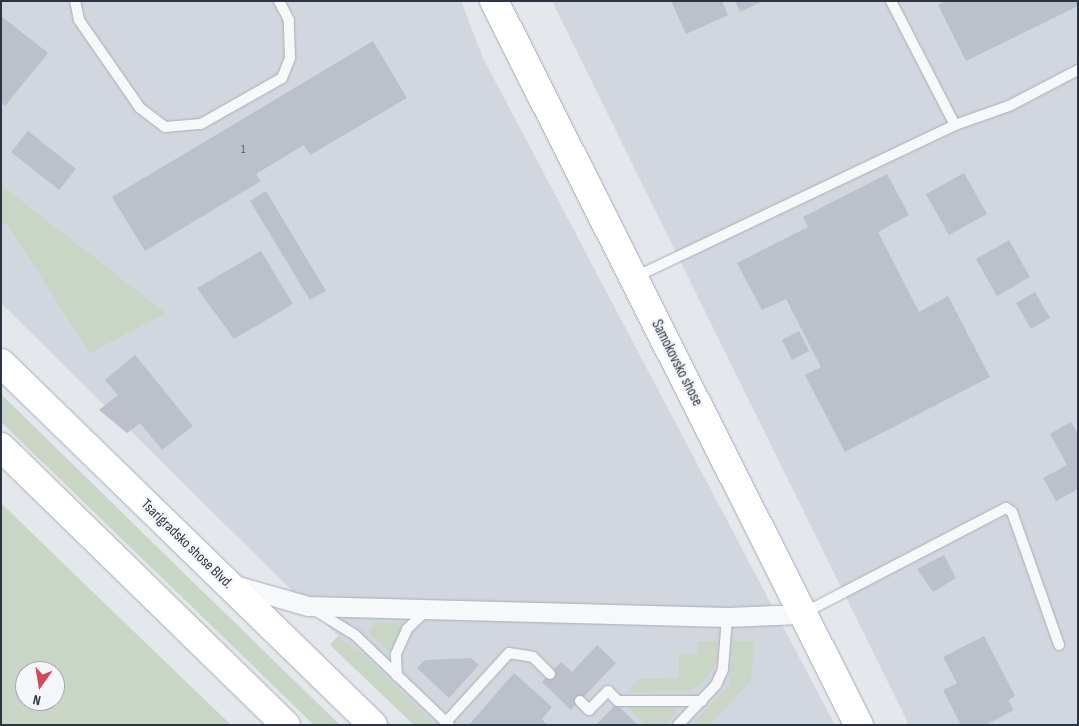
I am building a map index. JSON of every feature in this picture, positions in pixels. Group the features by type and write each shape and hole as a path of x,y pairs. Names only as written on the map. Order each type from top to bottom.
{"main road":[{"name":"Samokovsko shose","path":"494,1 801,614 859,725"},
{"name":"Tsarigradsko shose Blvd.","path":"1,363 373,725"},
{"path":"1,447 268,714 286,725"}],"street":[{"path":"227,583 308,606 727,617 801,614"}],"lane":[{"path":"75,1 79,20 140,108 165,126 201,124 282,78 290,58 289,20 283,2"},
{"path":"891,1 955,125"},
{"path":"634,278 955,125 1009,106 1078,70"},
{"path":"801,614 1006,508 1012,512 1059,645"},
{"path":"308,606 355,635 447,723 509,653 533,657 550,674"},
{"path":"397,676 396,654 407,629 427,609"},
{"path":"678,725 716,686 723,669 727,617"},
{"path":"580,701 589,710 608,691 618,701 702,701"}],"shaded area":[{"path":"1,1 461,1 483,58 835,725 436,725 363,654 338,636 1,303"},
{"path":"552,1 1078,1 1078,725 909,725"}],"green space":[{"path":"1,185 166,313 90,353 6,223 1,227"},
{"path":"1,394 340,725 314,725 1,422"},
{"path":"1,503 231,725 1,725"},
{"path":"374,622 404,623 391,654 369,633"},
{"path":"338,636 363,654 436,725 414,725 330,645"},
{"path":"697,641 719,641 716,663 707,679 691,691 628,692 638,679 679,678 679,654 697,654"},
{"path":"732,641 754,641 751,681 709,725 700,725 695,721 729,684"},
{"path":"627,707 672,707 677,712 665,725 646,725"}],"building":[{"path":"671,1 722,1 728,15 686,34"},
{"path":"735,1 763,1 740,12"},
{"path":"946,1 1078,1 1078,6 966,61 938,5"},
{"path":"1,16 48,53 5,106 1,102"},
{"path":"373,41 407,98 310,155 304,145 256,174 261,181 145,251 112,197"},
{"path":"28,131 76,169 59,190 11,152"},
{"path":"964,173 987,214 949,235 926,194"},
{"path":"887,174 909,215 878,232 919,312 948,296 990,377 845,452 805,375 821,367 786,299 762,310 737,263 808,227 803,217"},
{"path":"266,191 326,291 310,300 250,201"},
{"path":"1009,240 1030,277 997,296 976,259"},
{"path":"261,251 293,304 234,339 197,288"},
{"path":"1035,292 1050,318 1031,329 1016,303"},
{"path":"799,331 809,351 792,360 782,340"},
{"path":"135,355 193,426 162,450 140,423 127,433 99,410 118,395 105,380"},
{"path":"1071,422 1078,434 1078,489 1056,501 1043,478 1067,465 1050,434"},
{"path":"944,555 956,578 933,592 917,569"},
{"path":"984,636 1015,696 1008,700 1014,710 985,725 961,725 943,690 957,683 943,657"},
{"path":"597,645 616,663 571,710 542,682 561,662 572,672"},
{"path":"471,658 479,665 449,698 417,668 425,660"},
{"path":"514,673 552,707 542,719 547,725 469,725"},
{"path":"616,704 638,725 596,725"}]}
